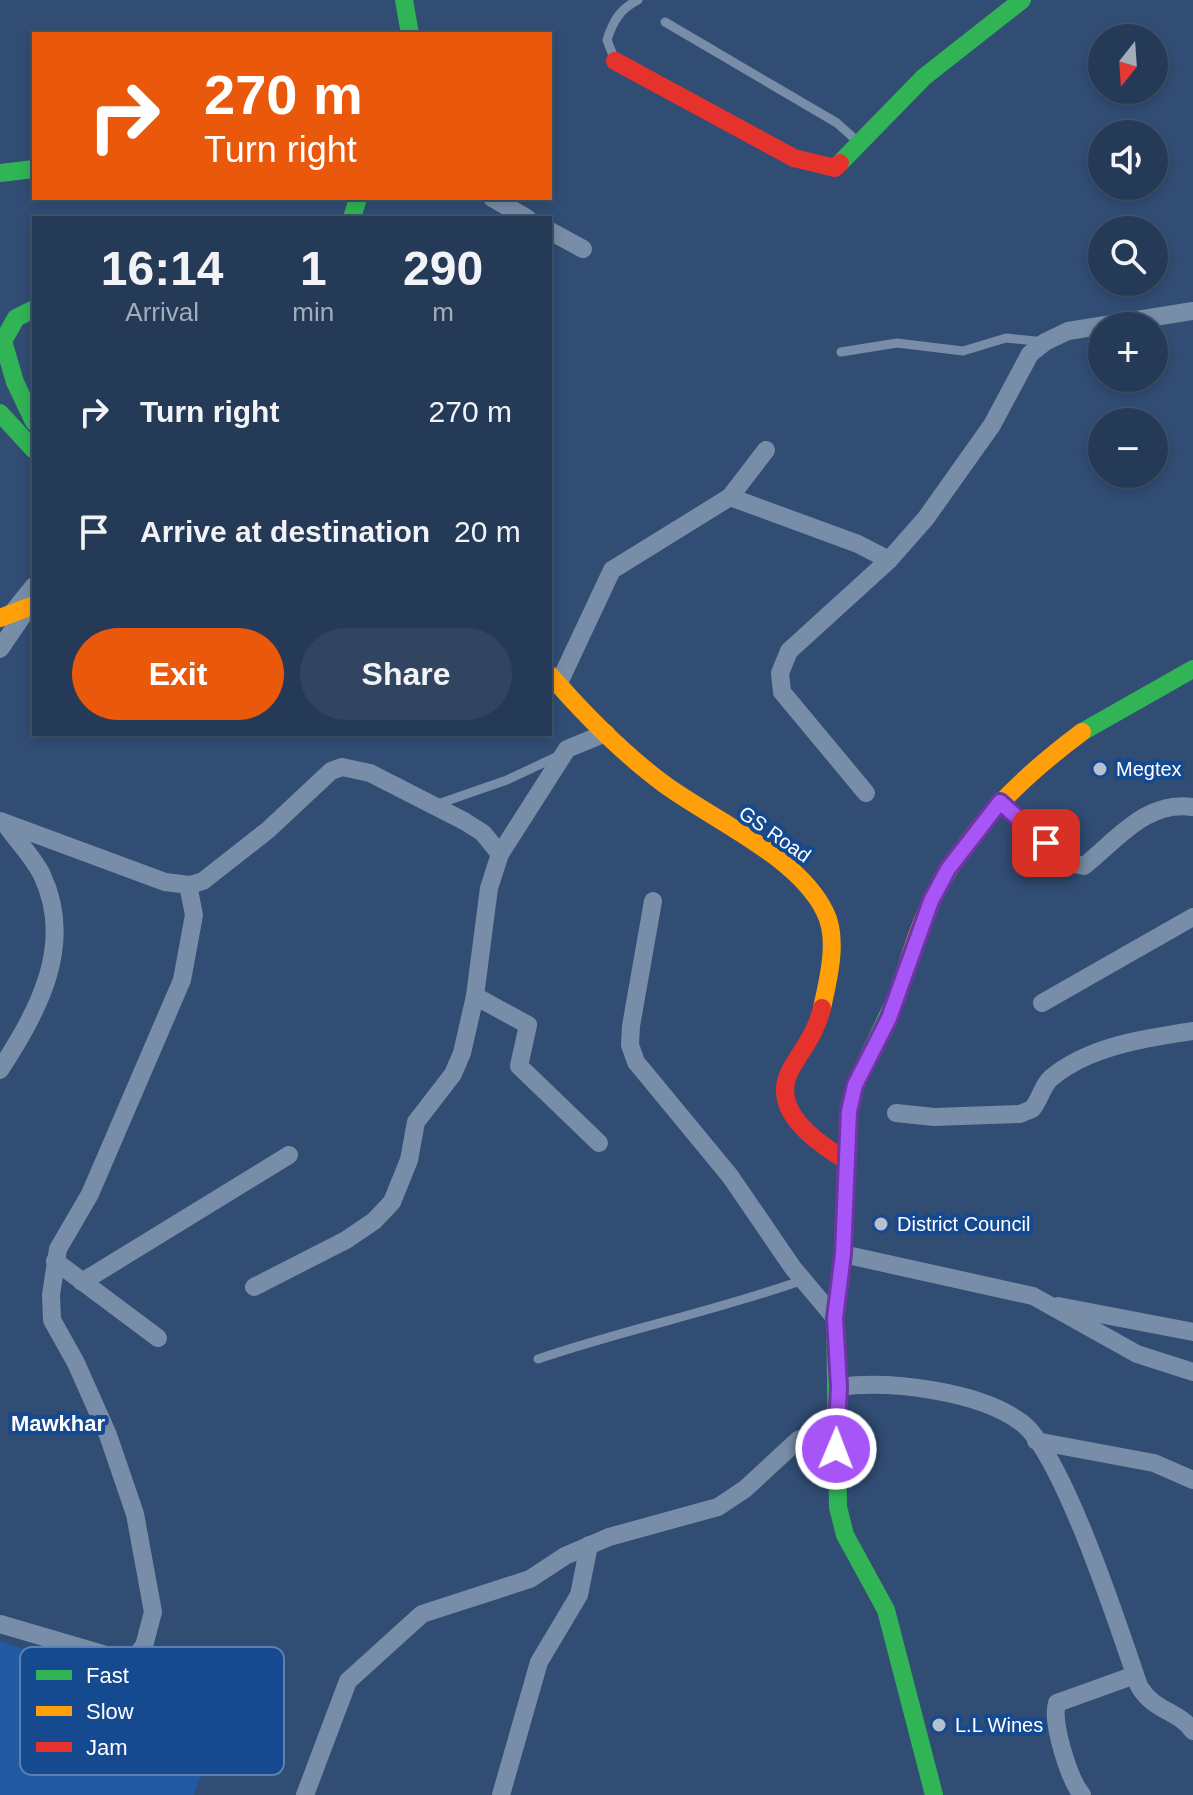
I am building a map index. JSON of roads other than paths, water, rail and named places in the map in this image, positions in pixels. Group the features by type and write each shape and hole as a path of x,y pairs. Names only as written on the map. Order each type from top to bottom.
{"main road":[{"path":"404,0 410,32"},
{"path":"615,61 793,159 819,170 835,168 924,77 1022,0"},
{"path":"0,173 32,169"},
{"path":"32,310 16,318 3,341 10,370 32,418"},
{"path":"0,413 32,448"},
{"path":"934,1795 886,1610 845,1535 841,1520 834,1427 839,1387 835,1318 843,1254 845,1160 855,1085 889,1018 931,901 962,848 1028,773 1068,742 1193,669"},
{"name":"GS Road","path":"554,680 606,733 664,784 807,884 826,913 831,937 822,1011 814,1034 786,1079 784,1092 797,1120 815,1141 845,1160"}],"street":[{"path":"496,200 524,216"},
{"path":"552,232 583,249"},
{"path":"866,793 796,714 782,692 780,673 789,651 889,560 951,484 992,425 1017,372 1045,342 1068,331 1193,311"},
{"path":"554,680 612,570 730,497 766,450"},
{"path":"730,497 858,544 889,560"},
{"path":"0,649 32,590"},
{"path":"254,1287 346,1240 374,1221 392,1202 406,1171 416,1122 453,1074 475,996 489,888 500,854 567,749 606,733"},
{"path":"3,823 165,882 188,885 203,881 268,830 331,771 342,767 370,773 483,833 500,854"},
{"path":"1000,802 1070,863 1079,866 1084,866 1135,822 1158,809 1193,807"},
{"path":"0,1070 31,1021 43,994 55,942 55,915 40,872 3,823"},
{"path":"143,1647 153,1612 135,1514 113,1448 81,1373 52,1320 55,1261 68,1228 90,1194 178,990 193,923 188,885"},
{"path":"653,901 631,1026 630,1045 636,1062 730,1176 803,1280 835,1318"},
{"path":"1042,1003 1193,917"},
{"path":"475,996 528,1025 519,1066 599,1143"},
{"path":"896,1113 934,1117 1020,1114 1036,1105 1053,1076 1071,1066 1142,1038 1193,1031"},
{"path":"82,1282 289,1155"},
{"path":"843,1254 1033,1296 1137,1354 1193,1372"},
{"path":"55,1261 158,1338"},
{"path":"1047,1304 1193,1332"},
{"path":"839,1387 866,1383 939,1392 986,1405 1023,1424 1036,1441 1072,1508 1147,1699 1182,1719 1193,1731"},
{"path":"305,1795 348,1681 422,1614 530,1579 589,1545 637,1527 718,1507 745,1489 798,1440 834,1427"},
{"path":"1036,1441 1154,1463 1193,1480"},
{"path":"501,1795 539,1662 579,1595 589,1545"},
{"path":"0,1624 78,1647"},
{"path":"1082,1795 1075,1786 1064,1751 1054,1711 1057,1703 1135,1675"}],"lane":[{"path":"615,61 607,40 609,32 620,12 638,0"},
{"path":"665,22 837,123 859,144"},
{"path":"841,352 897,343 963,351 1006,338 1045,342"},
{"path":"432,806 507,780 567,749"},
{"path":"538,1359 590,1341 710,1311 803,1280"}],"place":[{"name":"Megtex","path":"1100,769"},
{"name":"District Council","path":"881,1224"},
{"name":"L.L Wines","path":"939,1725"}],"district":[{"name":"Mawkhar","path":"58,1423"}]}
